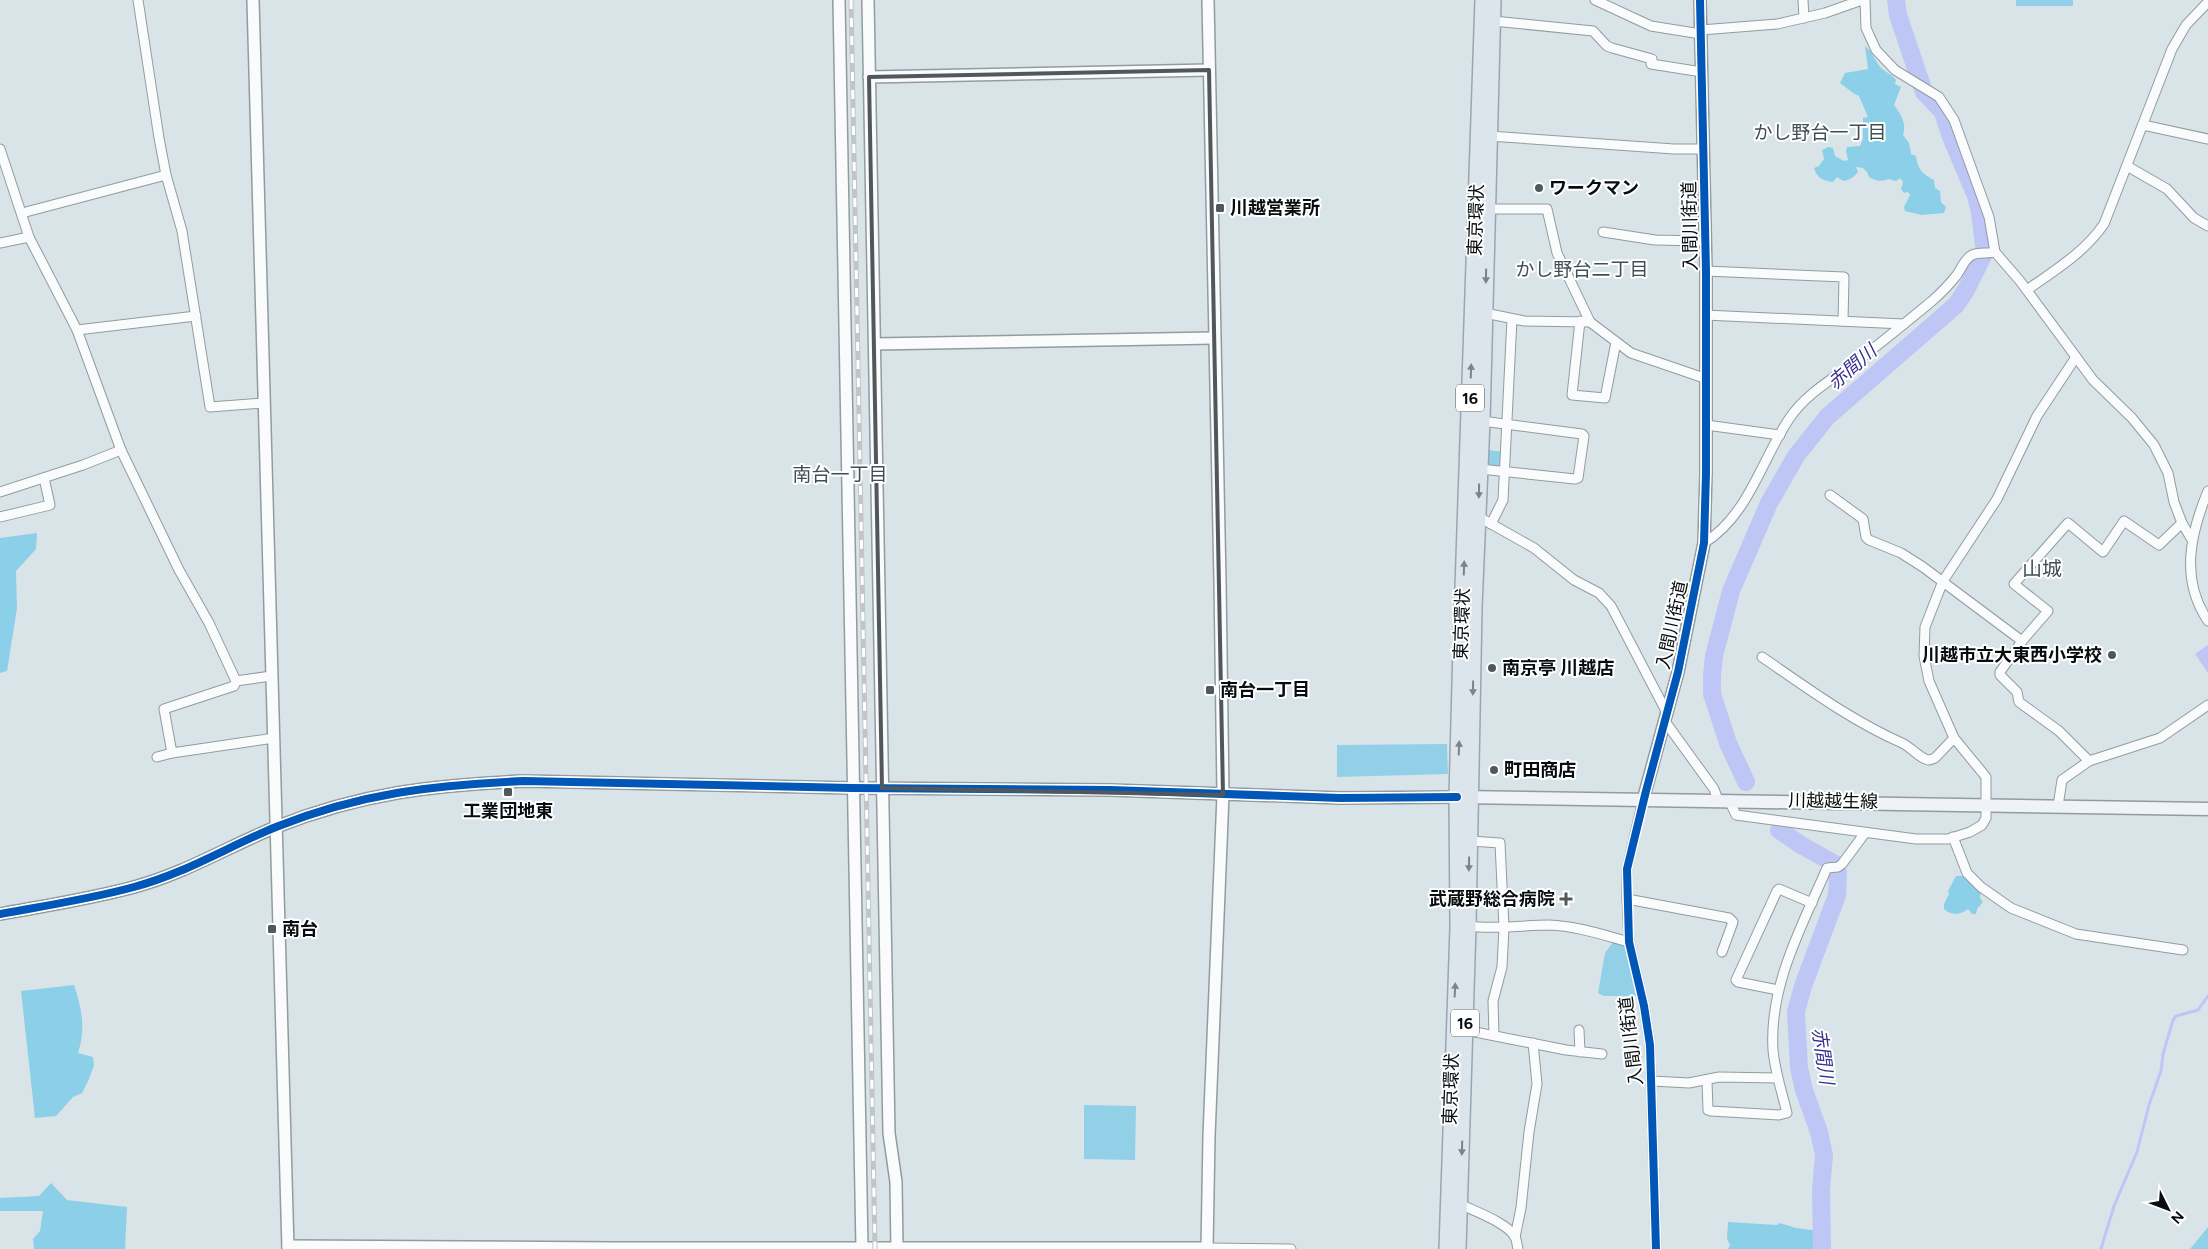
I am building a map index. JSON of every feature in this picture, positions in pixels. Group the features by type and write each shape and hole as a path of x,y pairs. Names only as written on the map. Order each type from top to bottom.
{"highway":[{"name":"東京環状","path":"1458,1249 1470,841 1464,797 1483,0"},
{"name":"東京環状","path":"1447,1249 1464,797 1474,607 1485,521 1480,469 1493,0"}],"main road":[{"name":"川越越生線","path":"1464,797 2208,809"}],"street":[{"path":"138,0 166,175 182,231 210,407 264,403"},
{"path":"253,0 288,1247 1291,1249"},
{"path":"839,0 852,788 862,1248"},
{"path":"868,0 889,1133 896,1182 897,1249"},
{"path":"1207,1249 1209,1136 1223,795 1208,0"},
{"path":"1595,0 1651,26 1701,32 1777,24 1864,0 1866,28 1876,50 1895,70 1939,97 1954,120 1989,217 1987,253"},
{"name":"入間川街道","path":"1656,1249 1650,1046 1644,1006 1629,942 1627,869 1688,629 1704,543 1706,271 1700,0"},
{"path":"1802,0 1804,18"},
{"path":"2027,290 2071,260 2097,235 2109,216 2172,49 2186,25 2208,2"},
{"path":"1493,21 1593,31 1597,33 1607,46 1652,59 1651,64 1702,72"},
{"path":"870,77 1209,70"},
{"path":"2143,125 2208,139"},
{"path":"1489,136 1674,149 1704,149"},
{"path":"0,149 29,237 77,330 121,450 179,570 209,623 236,681"},
{"path":"2127,166 2167,189 2194,218 2208,226"},
{"path":"22,213 166,175"},
{"path":"1487,209 1547,210 1557,253 1590,322 1631,353 1704,378"},
{"path":"1604,232 1655,240 1704,240"},
{"path":"0,243 29,237"},
{"path":"1987,253 2027,290 2099,387 2145,432 2160,452 2168,473 2174,502 2182,523 2192,540"},
{"path":"1704,543 1718,534 1736,513 1760,474 1788,420 1809,396 1904,324 1948,286 1964,262 1972,255 1987,253"},
{"path":"1706,271 1844,277 1844,321"},
{"path":"1485,313 1512,319 1590,322"},
{"path":"1705,315 1904,324"},
{"path":"77,330 196,316"},
{"path":"1512,319 1503,500 1485,521 1534,548 1574,580 1599,593 1616,615 1666,716 1714,789 1736,815 1930,840 1953,837 1979,828 1986,818 1986,783 1984,773 1964,752 1954,738 1929,681 1924,656 1925,627 1943,581 1997,499 2037,416 2076,357"},
{"path":"1580,321 1572,395 1605,398 1616,342"},
{"path":"875,344 1214,338"},
{"path":"1480,469 1575,479 1578,478 1584,436 1582,434 1508,423 1482,421"},
{"path":"1706,425 1780,435"},
{"path":"0,492 121,450"},
{"path":"0,517 50,505 44,478"},
{"path":"2208,492 2192,540 2189,565 2192,584 2198,602 2208,621"},
{"path":"1830,494 1863,519 1866,537 1869,540 1900,553 1943,581 2022,641"},
{"path":"2089,761 2060,731 2019,702 2017,692 2000,675 2000,672 2022,641 2048,611 2014,584 2068,523 2103,552 2124,521 2159,545 2173,529 2182,523"},
{"path":"1762,657 1849,715 1870,728 1903,743 1925,759 1935,758 1954,738"},
{"path":"236,681 271,676"},
{"path":"172,753 164,709 234,686 236,681"},
{"path":"2058,806 2062,780 2089,761 2160,738 2208,705"},
{"path":"157,757 172,753 274,738"},
{"path":"0,914 133,888 193,867 276,827 363,798 398,791 477,783 524,781 852,788 1111,790 1340,798 1464,797"},
{"path":"1707,1080 1708,1110 1784,1115 1787,1113 1781,1083 1777,1078 1773,1042 1778,990 1784,968 1828,868 1838,867 1842,864 1865,833"},
{"path":"1953,837 1967,873 1981,887 2011,908 2076,934 2183,950"},
{"path":"1470,841 1500,843 1504,928 1502,967 1494,1001 1494,1035"},
{"path":"1778,990 1736,980 1777,891 1780,889 1812,903"},
{"path":"1627,899 1729,918 1733,922 1722,952"},
{"path":"1468,926 1486,929 1563,926 1584,929 1629,942"},
{"path":"1465,1030 1580,1052 1602,1054"},
{"path":"1579,1030 1580,1052"},
{"path":"1518,1249 1515,1237 1521,1208 1529,1132 1537,1084 1533,1043"},
{"path":"1652,1081 1689,1083 1719,1077 1777,1078"},
{"path":"1460,1204 1497,1222 1515,1237"}],"highlighted area":[{"path":"1209,70 1223,795 882,788 869,77"}],"shaded area":[{"path":"2016,0 2073,0 2073,6 2016,6"},
{"path":"1865,46 1880,67 1893,76 1896,80 1895,84 1901,87 1894,105 1903,119 1903,135 1909,143 1911,154 1916,156 1921,171 1934,180 1935,188 1940,191 1941,202 1946,207 1944,213 1921,215 1905,211 1904,207 1910,195 1908,192 1904,193 1901,189 1903,182 1900,178 1896,181 1889,179 1884,181 1876,180 1869,177 1863,168 1856,167 1858,172 1852,178 1843,181 1837,177 1833,182 1821,178 1815,171 1814,168 1819,166 1824,159 1822,150 1828,147 1833,148 1835,156 1844,161 1848,160 1847,147 1860,146 1863,139 1863,118 1868,117 1859,96 1840,83 1845,73 1868,69"},
{"path":"1487,450 1504,452 1502,467 1485,466"},
{"path":"37,533 36,549 16,571 17,608 7,671 0,673 0,538"},
{"path":"2208,645 2208,673 2195,654"},
{"path":"1447,744 1448,774 1337,777 1337,745"},
{"path":"1956,876 1966,876 1981,890 1980,898 1983,902 1977,909 1976,914 1972,914 1968,909 1956,914 1944,909 1944,904 1949,894 1948,891"},
{"path":"1613,942 1625,945 1636,996 1604,996 1598,993 1605,953"},
{"path":"74,985 82,1019 82,1036 78,1053 93,1057 94,1065 82,1093 73,1097 56,1116 35,1118 21,991"},
{"path":"1084,1105 1136,1106 1135,1160 1084,1159"},
{"path":"51,1183 67,1200 127,1207 125,1249 34,1249 33,1239 40,1231 43,1211 0,1211 0,1198 39,1196"},
{"path":"1728,1222 1777,1225 1780,1223 1796,1228 1819,1231 1823,1235 1822,1249 1728,1249 1730,1245 1727,1239"},
{"path":"2208,1227 2208,1249 2190,1249"}],"waterway":[{"name":"赤間川","path":"1746,782 1728,743 1712,694 1712,675 1714,656 1731,591 1769,503 1796,456 1827,417 1956,305 1966,290 1985,252 1976,196 1951,137 1943,112 1924,92 1898,15 1896,0"},
{"name":"赤間川","path":"1779,830 1835,864"},
{"name":"赤間川","path":"1822,1249 1821,1190 1824,1155 1819,1132 1804,1090 1799,1068 1796,1012 1803,986 1837,895 1838,873"},
{"path":"2101,1249 2114,1206 2137,1152 2149,1105 2161,1071 2163,1054 2173,1020 2176,1016 2198,1010 2208,996"}],"railway":[{"path":"851,0 875,1249"}],"cycle path":[{"path":"1656,1249 1650,1045 1644,1006 1629,942 1627,869 1678,672 1704,543 1706,271 1700,0"},
{"path":"0,914 101,895 153,881 171,875 276,827 338,806 398,793 459,785 524,781 852,788 1111,790 1340,798 1457,797"}],"place":[{"name":"ワークマン","path":"1539,188"},
{"name":"川越営業所","path":"1220,208"},
{"name":"川越市立大東西小学校","path":"2112,655"},
{"name":"南京亭 川越店","path":"1492,668"},
{"name":"南台一丁目","path":"1210,690"},
{"name":"町田商店","path":"1494,770"},
{"name":"工業団地東","path":"508,792"},
{"name":"武蔵野総合病院","path":"1566,899"},
{"name":"南台","path":"272,929"}],"district":[{"name":"かし野台一丁目","path":"1820,132"},
{"name":"かし野台二丁目","path":"1582,269"},
{"name":"南台一丁目","path":"840,474"},
{"name":"山城","path":"2042,569"}]}
